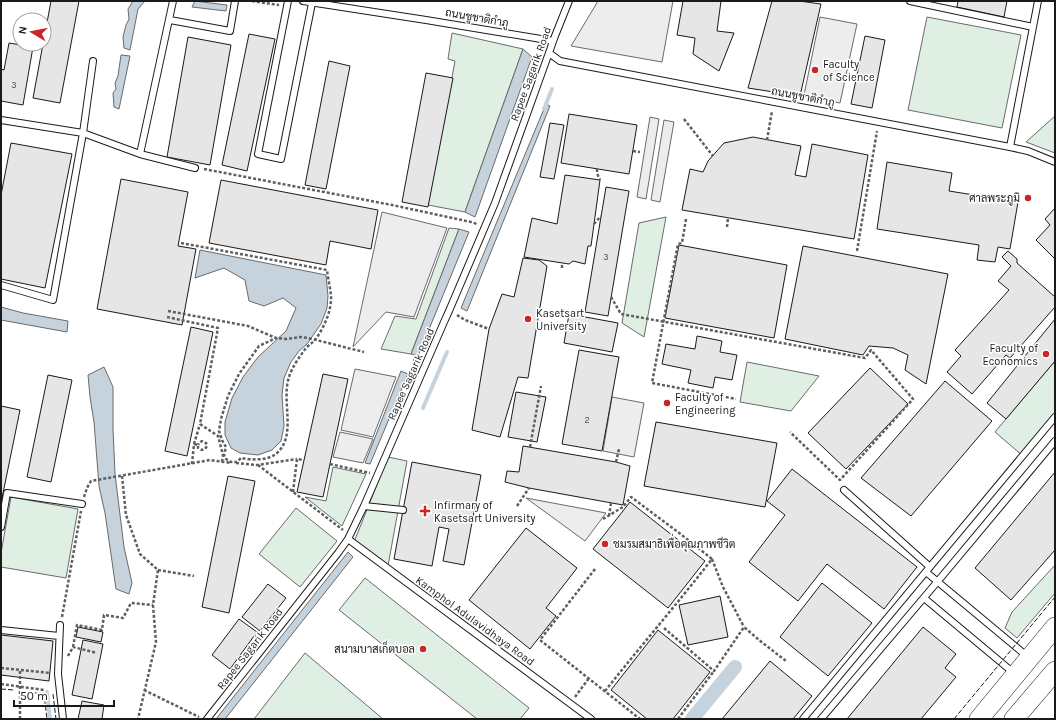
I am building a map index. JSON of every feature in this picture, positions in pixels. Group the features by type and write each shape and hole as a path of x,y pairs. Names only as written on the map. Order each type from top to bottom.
{"main road":[{"path":"979,719 1055,627"},
{"path":"1014,719 1055,671"}],"lane":[{"path":"140,154 173,1"},
{"path":"170,20 230,31 235,1"},
{"path":"288,1 258,154 281,159 312,3"},
{"name":"ถนนชูชาติกำภู","path":"303,1 553,41"},
{"name":"Rapee Sagarik Road","path":"204,718 348,539 364,506 495,203 553,41 569,1"},
{"path":"910,1 1033,27"},
{"path":"1010,147 1038,1"},
{"name":"ถนนชูชาติกำภู","path":"549,53 560,61 1010,147 1028,151 1055,162"},
{"path":"1,285 53,300 83,133 93,61"},
{"path":"1,120 83,133 140,154 195,168"},
{"path":"803,719 1055,417"},
{"path":"821,719 1055,441"},
{"path":"844,490 928,569 938,581 1029,658"},
{"path":"1,526 7,493 82,504"},
{"path":"364,506 403,510"},
{"name":"Kamphol Adulavidhaya Road","path":"348,539 591,719"},
{"path":"924,598 1016,675"},
{"path":"60,625 58,674 63,719"},
{"path":"1,630 60,636"}],"path":[{"path":"767,140 772,111"},
{"path":"684,119 713,156"},
{"path":"857,251 877,131"},
{"path":"633,151 640,152"},
{"path":"195,168 392,205 471,222"},
{"path":"597,169 600,180"},
{"path":"594,224 601,216"},
{"path":"727,227 728,218"},
{"path":"686,219 682,243 678,244 652,383 736,399"},
{"path":"181,243 327,270 331,296 330,309 315,340 306,349 289,376 286,392 288,425 284,443 276,454 263,459 251,460 241,458 237,462 231,462 226,459 224,455 226,447 222,440 220,431 221,419 228,396 239,374 259,346 276,338"},
{"path":"562,263 562,268"},
{"path":"611,297 621,314 865,358 871,350 913,399 840,480 790,432"},
{"path":"168,311 248,326 276,338 286,339 301,337 364,352"},
{"path":"448,311 464,320 489,329"},
{"path":"167,317 218,328 200,424 194,444 192,464"},
{"path":"530,447 541,386"},
{"path":"200,424 218,436 223,455 222,462"},
{"path":"194,444 198,445"},
{"path":"616,462 619,449"},
{"path":"60,625 82,504 91,481 210,460 257,465 297,459 304,460"},
{"path":"293,492 297,459"},
{"path":"330,464 371,473"},
{"path":"257,465 344,530"},
{"path":"120,476 126,515 140,554 158,570 194,576"},
{"path":"517,506 529,488"},
{"path":"603,519 623,507 631,497 678,532 712,559 723,587 744,627 786,661"},
{"path":"609,516 611,503"},
{"path":"605,691 712,559"},
{"path":"595,569 540,640 640,719"},
{"path":"138,719 156,642 153,605 158,570"},
{"path":"1,668 58,674 73,647 77,625 102,630 104,615 123,618 131,603 153,605"},
{"path":"678,719 714,671 744,627"},
{"path":"664,628 714,671"},
{"path":"73,647 97,653"},
{"path":"20,670 20,719"},
{"path":"570,704 589,678"},
{"path":"1,684 44,690"},
{"path":"144,690 204,718"}],"green space":[{"path":"927,17 1021,35 1002,128 908,110"},
{"path":"452,33 523,49 465,212 428,205 455,61 448,59"},
{"path":"1055,116 1055,153 1026,142"},
{"path":"666,217 644,337 622,323 639,223"},
{"path":"449,228 459,229 411,354 381,349 395,316 416,319"},
{"path":"1055,361 1055,417 1023,456 995,432"},
{"path":"747,362 819,376 791,411 740,402"},
{"path":"388,457 407,461 388,566 354,542"},
{"path":"333,467 366,474 342,526 305,497 326,501"},
{"path":"11,497 78,509 66,578 1,567 1,553"},
{"path":"296,508 337,541 300,587 259,554"},
{"path":"1055,565 1055,593 1017,638 1005,628 1012,612"},
{"path":"365,578 529,708 520,719 477,719 339,610"},
{"path":"305,653 383,719 254,719"}],"shaded area":[{"path":"133,1 145,1 138,9 130,50 124,48 123,37 129,19 128,9"},
{"path":"195,1 227,5 226,11 192,7"},
{"path":"598,1 673,1 662,62 571,46"},
{"path":"820,17 857,24 840,103 804,95"},
{"path":"523,49 532,57 475,217 465,212"},
{"path":"121,55 130,56 119,109 114,107 113,93 116,89 115,83 118,76"},
{"path":"546,104 550,106 467,311 461,308"},
{"path":"650,117 659,119 646,199 637,197"},
{"path":"664,120 674,122 660,202 651,200"},
{"path":"382,212 447,228 414,317 386,312 353,347"},
{"path":"459,229 469,232 418,356 411,354"},
{"path":"200,250 326,275 328,296 327,308 321,324 307,344 299,351 291,362 284,378 282,395 284,426 281,441 272,450 258,455 240,453 231,448 225,435 225,422 232,398 243,377 258,357 286,331 296,308 283,298 264,306 249,301 245,280 224,268 195,278"},
{"path":"1,307 23,313 68,321 67,332 1,320"},
{"path":"104,367 113,387 115,474 124,547 132,583 129,594 116,589 105,513 99,486 94,422 88,375"},
{"path":"355,369 396,377 373,437 341,430"},
{"path":"401,371 408,374 370,464 365,463"},
{"path":"612,397 644,403 634,457 603,451"},
{"path":"340,432 373,439 363,463 333,457"},
{"path":"526,498 606,513 585,541"},
{"path":"348,552 353,557 225,719 216,719"}],"building":[{"path":"51,1 79,1 60,103 33,98 42,52 52,52 52,12 49,12"},
{"path":"683,1 721,1 717,31 734,33 719,71 693,54 695,38 677,35"},
{"path":"772,1 799,1 821,4 800,96 748,88"},
{"path":"958,1 1007,1 1004,17 957,7"},
{"path":"249,34 275,39 247,171 222,165"},
{"path":"865,36 885,40 872,108 851,104"},
{"path":"188,37 231,45 210,165 167,157"},
{"path":"9,43 12,44 12,52 32,52 23,105 1,101 1,69 4,70"},
{"path":"329,61 350,66 326,189 305,185"},
{"path":"426,73 453,78 428,207 402,202"},
{"path":"569,114 637,125 629,174 561,163"},
{"path":"550,123 564,125 554,179 540,177"},
{"path":"753,137 801,146 795,175 806,177 812,144 868,155 854,239 682,210 690,169 703,172 708,161 724,143"},
{"path":"11,143 72,154 45,288 1,279 1,195"},
{"path":"887,162 952,173 949,191 1018,202 1010,249 998,247 995,262 977,260 979,245 877,229"},
{"path":"565,175 600,180 591,246 588,246 585,264 573,261 569,264 524,257 532,218 557,224"},
{"path":"121,179 188,192 178,246 196,249 182,325 97,309"},
{"path":"221,180 378,210 371,249 330,241 326,265 209,243"},
{"path":"606,187 629,191 608,316 585,312"},
{"path":"1055,208 1055,259 1036,240 1050,225 1045,219"},
{"path":"679,245 787,265 774,338 665,318"},
{"path":"803,246 948,274 926,384 905,370 908,355 893,348 869,346 863,355 785,339"},
{"path":"1008,251 1017,259 1017,263 1055,297 1055,307 1010,358 1006,355 972,394 947,372 961,356 955,350 1009,290 998,281 1011,266 1002,257"},
{"path":"523,258 539,260 547,266 528,378 518,377 500,437 472,430 489,329 502,294 514,297"},
{"path":"569,314 618,323 612,352 564,343"},
{"path":"1055,319 1055,361 1006,419 987,403"},
{"path":"191,327 213,332 187,456 165,451"},
{"path":"697,336 722,341 720,352 737,355 732,380 715,377 713,388 688,383 691,370 662,364 666,344 695,349"},
{"path":"579,350 619,357 602,451 562,444"},
{"path":"870,368 908,404 846,469 808,433"},
{"path":"323,374 348,379 323,497 297,492"},
{"path":"48,375 72,380 51,482 27,477"},
{"path":"945,381 992,421 911,516 861,478"},
{"path":"516,392 546,397 537,442 508,437"},
{"path":"1,406 20,410 1,503"},
{"path":"656,422 777,443 765,507 644,486"},
{"path":"523,446 616,462 630,466 623,505 529,488 505,482 507,471 519,472"},
{"path":"412,462 481,475 464,565 443,561 449,529 439,527 432,566 394,559"},
{"path":"792,469 917,567 884,609 827,564 798,601 749,562 785,515 767,501"},
{"path":"1055,472 1055,550 1011,600 975,568"},
{"path":"228,476 255,481 229,613 202,607"},
{"path":"630,502 705,561 668,608 593,549"},
{"path":"526,528 577,568 546,608 556,616 530,649 469,600"},
{"path":"822,583 872,623 828,676 780,637"},
{"path":"268,584 286,598 260,631 242,617"},
{"path":"720,596 728,637 688,645 679,605"},
{"path":"239,619 257,632 230,669 212,655"},
{"path":"78,627 103,632 101,642 76,637"},
{"path":"923,627 956,654 945,668 956,677 921,719 847,719"},
{"path":"658,630 710,672 673,719 647,719 611,690"},
{"path":"1,635 53,641 49,681 1,675"},
{"path":"83,640 103,644 92,699 72,695"},
{"path":"770,661 812,696 793,719 722,719"},
{"path":"82,701 104,705 102,719 78,719"}],"waterway":[{"path":"544,109 552,89"},
{"path":"423,408 447,352"},
{"path":"692,719 735,667"},
{"path":"47,692 50,719"}],"fence":[{"path":"954,719 1055,597"},
{"path":"1,689 14,690"},
{"path":"28,692 44,694 47,719"},
{"path":"53,694 56,719"}],"place":[{"name":"Faculty of Science","path":"815,70"},
{"name":"ศาลพระภูมิ","path":"1028,198"},
{"name":"Kasetsart University","path":"528,319"},
{"name":"Faculty of Economics","path":"1046,354"},
{"name":"Faculty of Engineering","path":"667,403"},
{"name":"Infirmary of Kasetsart University","path":"425,511"},
{"name":"ชมรมสมาธิเพื่อคุณภาพชีวิต","path":"605,544"},
{"name":"สนามบาสเก็ตบอล","path":"423,649"}]}
